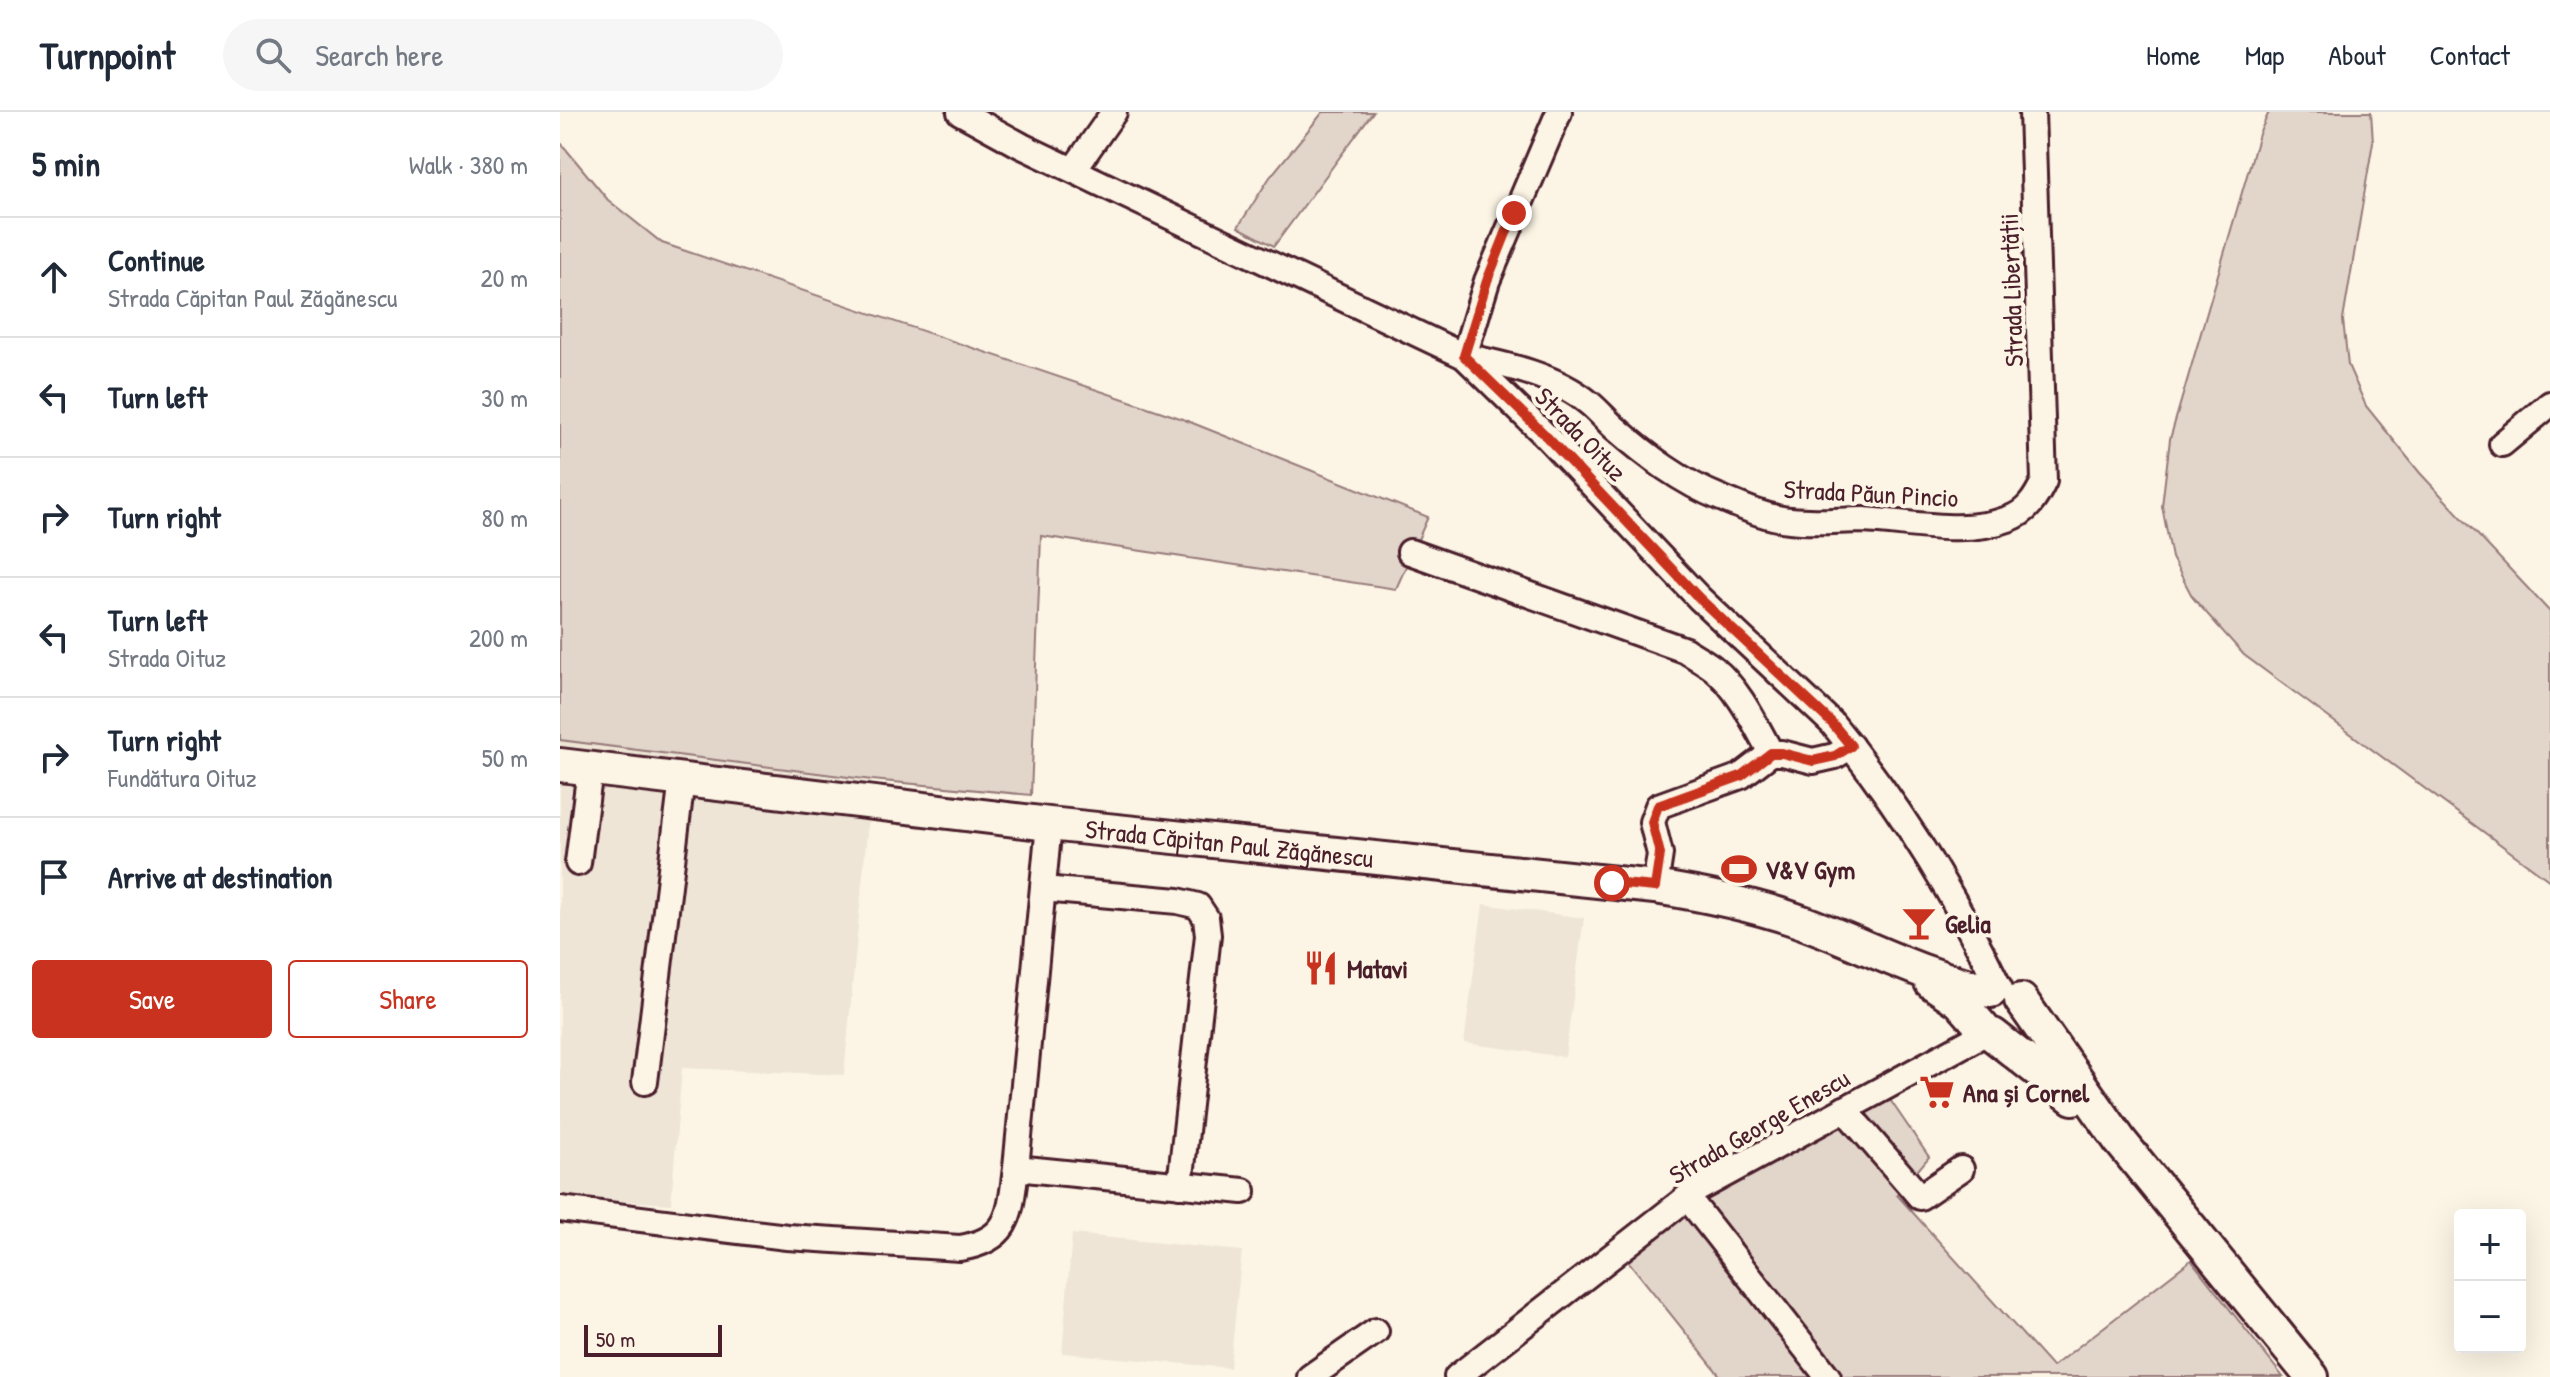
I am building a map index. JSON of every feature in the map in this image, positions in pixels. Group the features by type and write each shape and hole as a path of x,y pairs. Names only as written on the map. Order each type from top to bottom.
{"main road":[{"name":"Strada Căpitan Paul Zăgănescu","path":"575,767 1049,824 1655,887 1729,900 1781,914 1956,983 2004,994 2312,1377"},
{"name":"Strada Căpitan Paul Zăgănescu","path":"1890,959 1959,1001 1987,1031 2041,1071 2120,1141"},
{"path":"1987,1031 1978,1007 2004,994"}],"street":[{"name":"Strada Oituz","path":"960,112 1022,146 1464,356 1544,434 1699,598 1832,723 1918,844 2004,994"},
{"path":"1074,169 1114,112"},
{"path":"1464,356 1487,281 1559,112"},
{"name":"Strada Libertății","path":"2032,112 2044,466"},
{"name":"Strada Păun Pincio","path":"1464,356 1503,365 1566,388 1588,402 1640,449 1678,477 1719,498 1788,520 1871,521 1953,527 1992,524 2010,519 2029,508 2044,481 2044,466"},
{"path":"2502,444 2550,404"},
{"path":"1410,552 1685,650 1714,669 1735,692 1771,753"},
{"path":"1655,887 1660,854 1652,822 1658,806 1741,776 1771,753 1813,761 1835,756 1851,746"},
{"path":"575,767 578,863"},
{"path":"645,1082 682,779"},
{"path":"560,1209 787,1237 960,1248 982,1245 1001,1231 1011,1204 1016,1168 1049,824"},
{"path":"1043,889 1178,901 1198,906 1206,918 1208,935 1180,1185"},
{"name":"Strada George Enescu","path":"1457,1377 1687,1197 1987,1031"},
{"path":"1844,1109 1920,1197 1961,1169"},
{"path":"1016,1168 1243,1191"},
{"path":"1687,1197 1828,1377"},
{"path":"1310,1377 1376,1331"}],"shaded area":[{"path":"1323,112 1373,112 1274,246 1238,227 1270,177"},
{"path":"2269,112 2371,112 2373,142 2343,320 2348,365 2366,406 2420,473 2550,612 2550,881 2244,655 2193,598 2172,558 2162,506 2170,439 2259,134"},
{"path":"560,142 608,200 662,243 1180,418 1428,517 1396,589 1041,536 1031,795 872,780 560,740"},
{"path":"560,740 872,780 844,1075 682,1068 671,1204 560,1197"},
{"path":"1483,904 1584,918 1565,1057 1464,1043"},
{"path":"1884,1091 1929,1157 1897,1195 2052,1367 2191,1260 2283,1377 1838,1377 1698,1199"},
{"path":"1688,1209 1819,1377 1721,1377 1624,1256"},
{"path":"1072,1234 1242,1251 1230,1368 1062,1353"}],"place":[{"name":"V&V Gym","path":"1739,869"},
{"name":"Gelia","path":"1919,923"},
{"name":"Matavi","path":"1321,968"},
{"name":"Ana și Cornel","path":"1937,1092"}],"route":[{"path":"1514,213 1487,281 1464,356 1544,434 1699,598 1832,723 1851,746 1835,756 1813,761 1771,753 1741,776 1658,806 1652,822 1660,854 1655,887 1612,883"}]}
